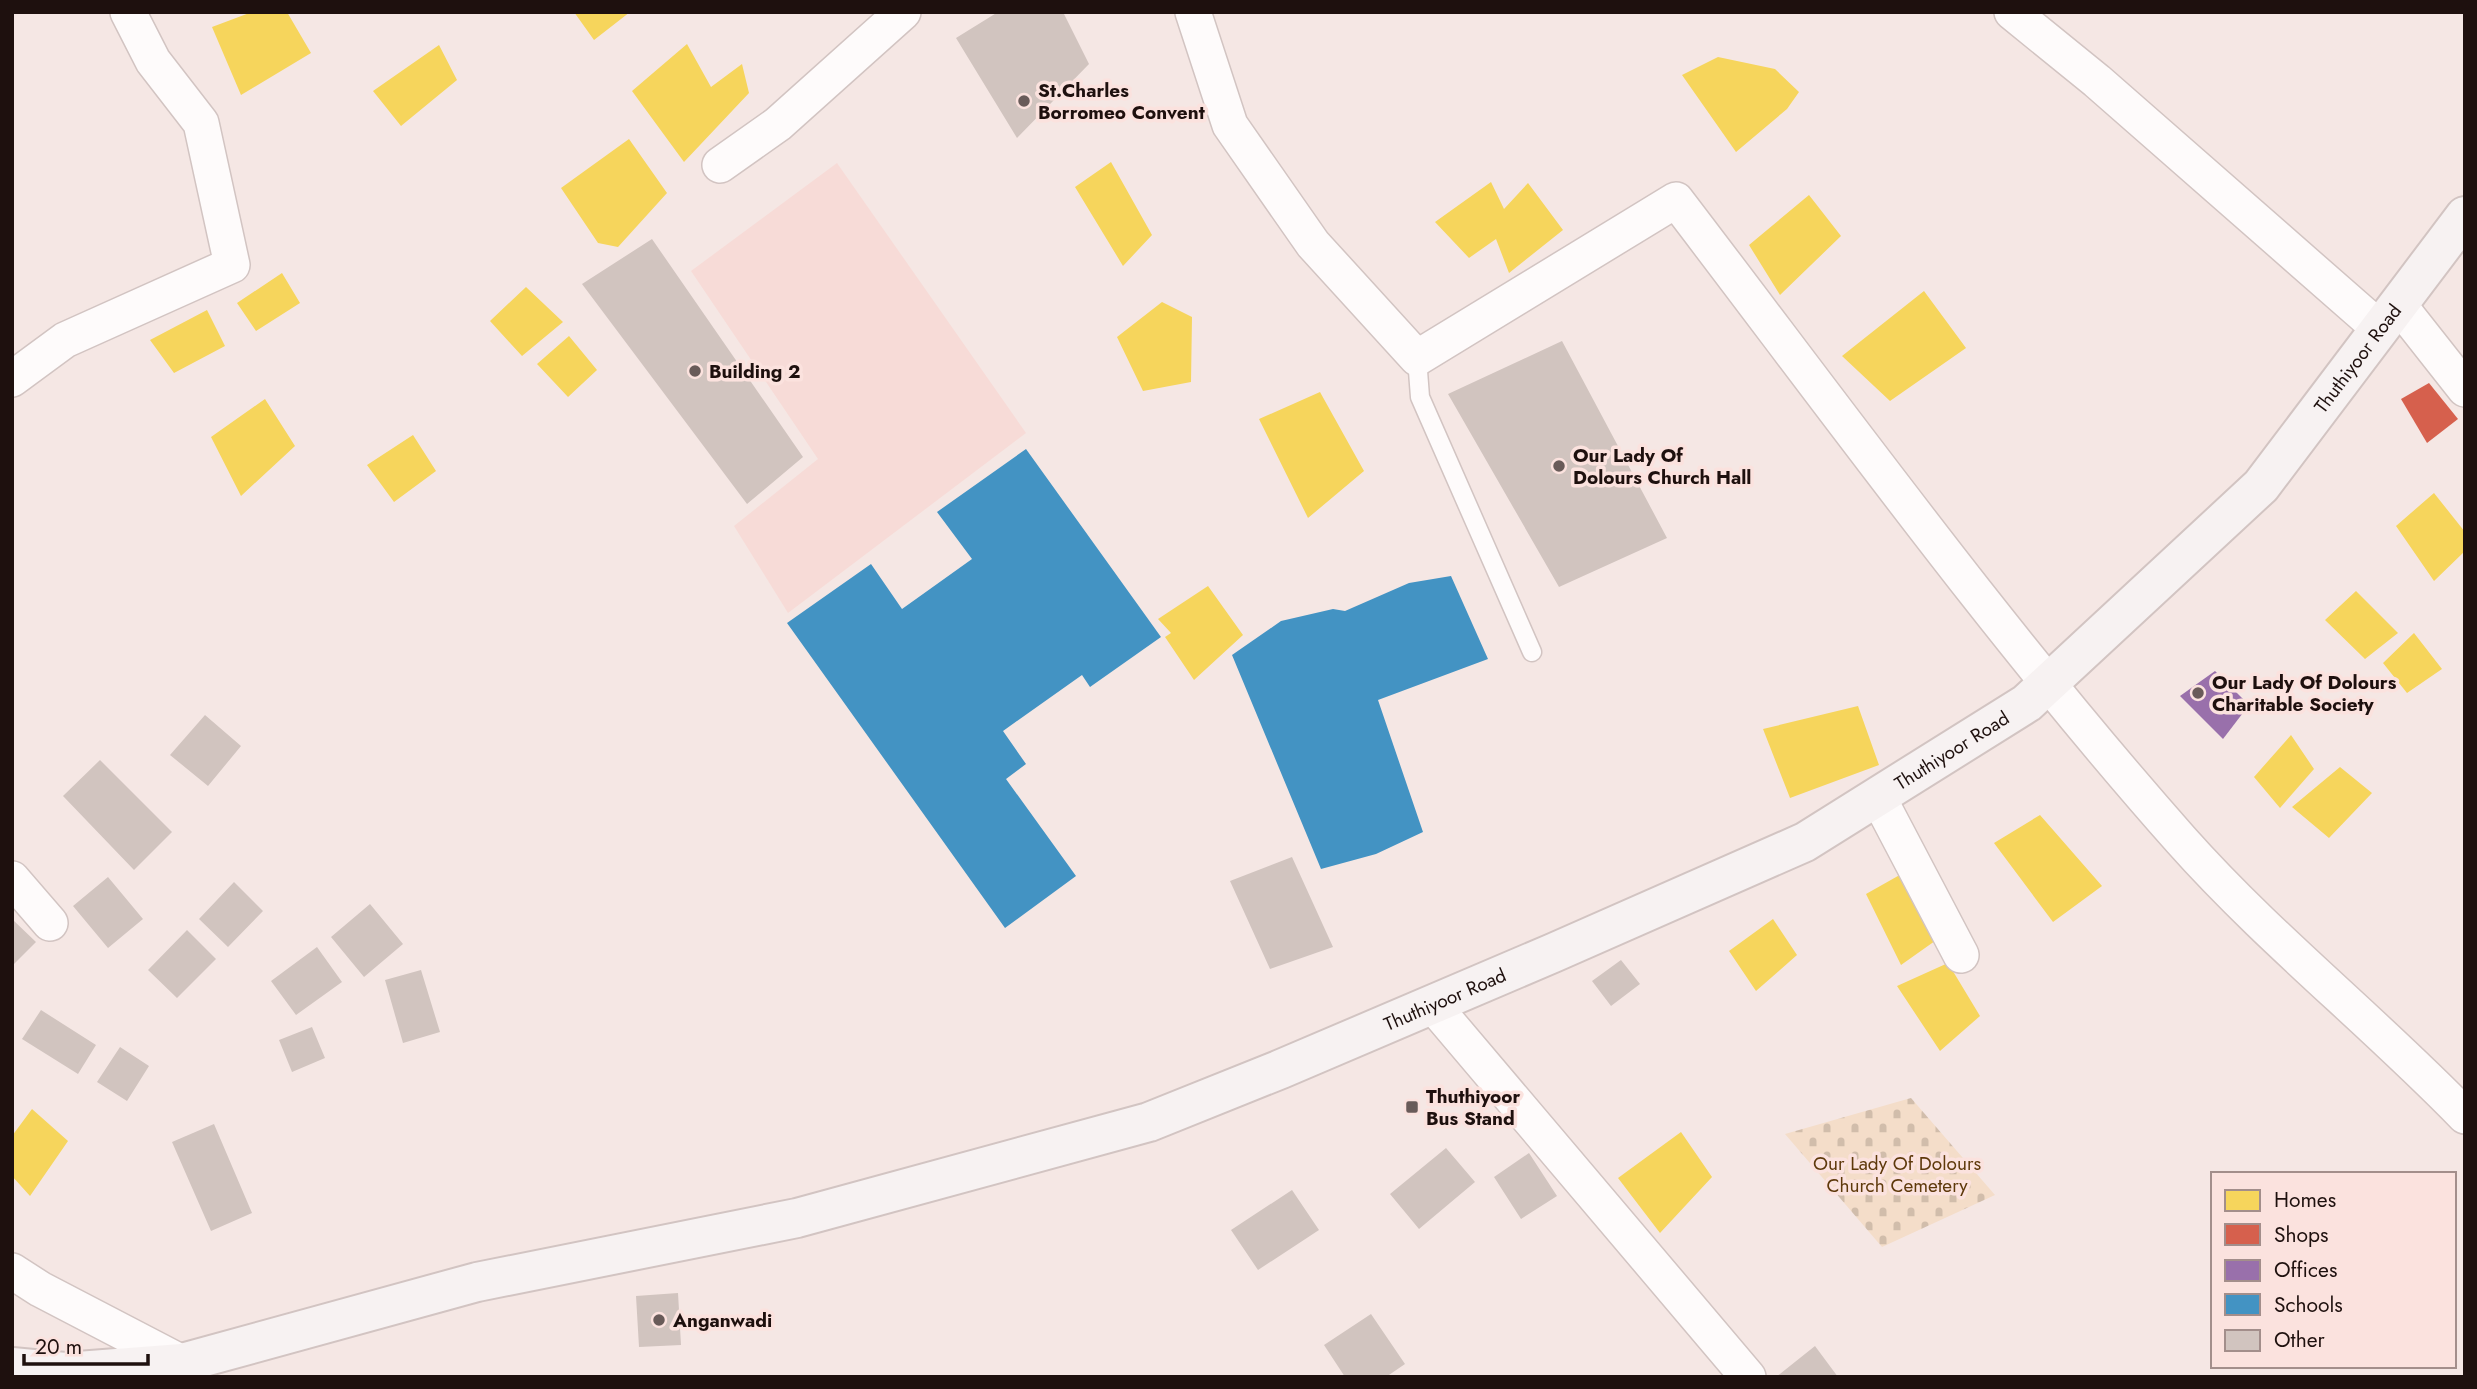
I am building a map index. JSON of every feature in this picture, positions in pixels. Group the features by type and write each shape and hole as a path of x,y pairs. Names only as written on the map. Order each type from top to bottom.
{"main road":[{"name":"Thuthiyoor Road","path":"12,1367 65,1372 182,1363 477,1282 810,1214 1149,1122 1281,1069 1805,842 2027,703 2261,486 2465,216"}],"street":[{"path":"12,379 65,340 232,265 201,123 153,61 128,12"},
{"path":"720,165 778,124 903,12"},
{"path":"1193,12 1230,125 1313,244 1417,358 1676,200 2048,685 2230,894 2428,1077 2465,1116"},
{"path":"2012,12 2389,317 2465,389"},
{"path":"1878,797 1961,955"},
{"path":"12,879 50,923"},
{"path":"1432,1004 1748,1377"},
{"path":"12,1271 40,1289 182,1363"}],"lane":[{"path":"1417,358 1420,397 1532,652"}],"shaded area":[{"path":"837,163 1026,433 788,613 734,526 818,459 691,271"}],"green space":[{"name":"Our Lady Of Dolours Church Cemetery","path":"1911,1098 1995,1195 1882,1247 1785,1134"}],"building: Homes":[{"path":"252,12 287,12 311,53 241,95 212,27"},
{"path":"574,12 630,12 594,40"},
{"path":"687,44 711,87 742,64 749,93 684,162 632,91"},
{"path":"439,45 457,80 401,126 373,91"},
{"path":"1718,57 1775,69 1799,92 1787,109 1736,152 1682,75"},
{"path":"629,139 667,193 618,247 598,243 561,188"},
{"path":"1111,162 1152,235 1123,266 1075,187"},
{"path":"1491,182 1504,209 1528,183 1563,230 1509,273 1496,239 1469,258 1435,222"},
{"path":"1809,195 1841,236 1780,295 1749,245"},
{"path":"282,273 300,303 256,331 237,303"},
{"path":"526,287 563,322 522,356 490,321"},
{"path":"1924,291 1966,348 1890,401 1842,356"},
{"path":"1162,302 1192,317 1191,382 1143,391 1117,337"},
{"path":"207,310 225,346 174,373 150,340"},
{"path":"569,336 597,370 568,397 537,364"},
{"path":"1320,392 1364,471 1308,518 1259,419"},
{"path":"265,399 295,446 241,496 211,437"},
{"path":"413,435 436,471 394,502 367,465"},
{"path":"2434,493 2465,532 2465,551 2434,581 2396,526"},
{"path":"1208,586 1243,635 1194,680 1165,637 1171,633 1158,619"},
{"path":"2356,591 2398,633 2365,659 2325,620"},
{"path":"2414,633 2442,669 2407,693 2383,663"},
{"path":"1858,706 1879,765 1790,798 1763,729"},
{"path":"2291,735 2314,769 2280,808 2254,777"},
{"path":"2340,767 2372,793 2329,838 2292,807"},
{"path":"2040,815 2102,886 2053,922 1994,843"},
{"path":"1905,872 1942,936 1901,965 1866,894"},
{"path":"1773,919 1797,955 1756,991 1729,951"},
{"path":"1948,963 1980,1016 1940,1051 1897,986"},
{"path":"32,1109 68,1141 30,1196 12,1176 12,1136"},
{"path":"1681,1132 1712,1177 1660,1233 1618,1178"}],"building: Shops":[{"path":"2429,383 2458,419 2427,443 2401,399"}],"building: Offices":[{"path":"2215,671 2249,705 2223,739 2180,696"}],"building: Schools":[{"path":"1026,449 1161,637 1090,687 1082,675 1003,731 1026,764 1006,779 1076,876 1005,928 787,623 871,564 902,609 972,559 937,512"},
{"path":"1451,576 1488,659 1378,700 1423,832 1376,854 1321,869 1232,655 1281,621 1333,609 1345,611 1409,583"}],"building: Other":[{"name":"St.Charles Borromeo Convent","path":"998,12 1063,12 1089,64 1017,138 956,38"},
{"name":"Building 2","path":"652,239 803,457 747,504 582,284"},
{"name":"Our Lady Of Dolours Church Hall","path":"1562,341 1667,538 1559,587 1448,394"},
{"path":"205,715 241,746 208,786 170,755"},
{"path":"100,760 172,832 134,870 63,796"},
{"path":"1292,857 1333,947 1270,969 1230,881"},
{"path":"108,877 143,919 108,948 73,906"},
{"path":"234,882 263,911 228,947 199,919"},
{"path":"370,904 403,944 364,977 331,937"},
{"path":"12,919 36,942 12,966"},
{"path":"187,930 216,959 177,998 148,970"},
{"path":"317,947 342,982 296,1015 271,981"},
{"path":"1621,960 1640,984 1611,1006 1592,981"},
{"path":"421,970 440,1032 403,1043 385,980"},
{"path":"41,1010 96,1045 78,1074 22,1039"},
{"path":"312,1027 325,1058 292,1072 279,1040"},
{"path":"120,1047 149,1066 127,1101 97,1082"},
{"path":"214,1124 252,1213 211,1231 172,1142"},
{"path":"1446,1148 1475,1182 1419,1229 1390,1194"},
{"path":"1529,1153 1557,1196 1521,1219 1494,1177"},
{"path":"1292,1190 1319,1230 1258,1270 1231,1230"},
{"name":"Anganwadi","path":"678,1293 681,1345 639,1347 636,1296"},
{"path":"1371,1314 1405,1364 1386,1377 1345,1377 1324,1345"},
{"path":"1815,1346 1838,1377 1776,1377"}],"place":[{"name":"St.Charles Borromeo Convent","path":"1024,101"},
{"name":"Building 2","path":"695,371"},
{"name":"Our Lady Of Dolours Church Hall","path":"1559,466"},
{"name":"Our Lady Of Dolours Charitable Society","path":"2198,693"},
{"name":"Thuthiyoor Bus Stand","path":"1412,1107"},
{"name":"Anganwadi","path":"659,1320"}]}
